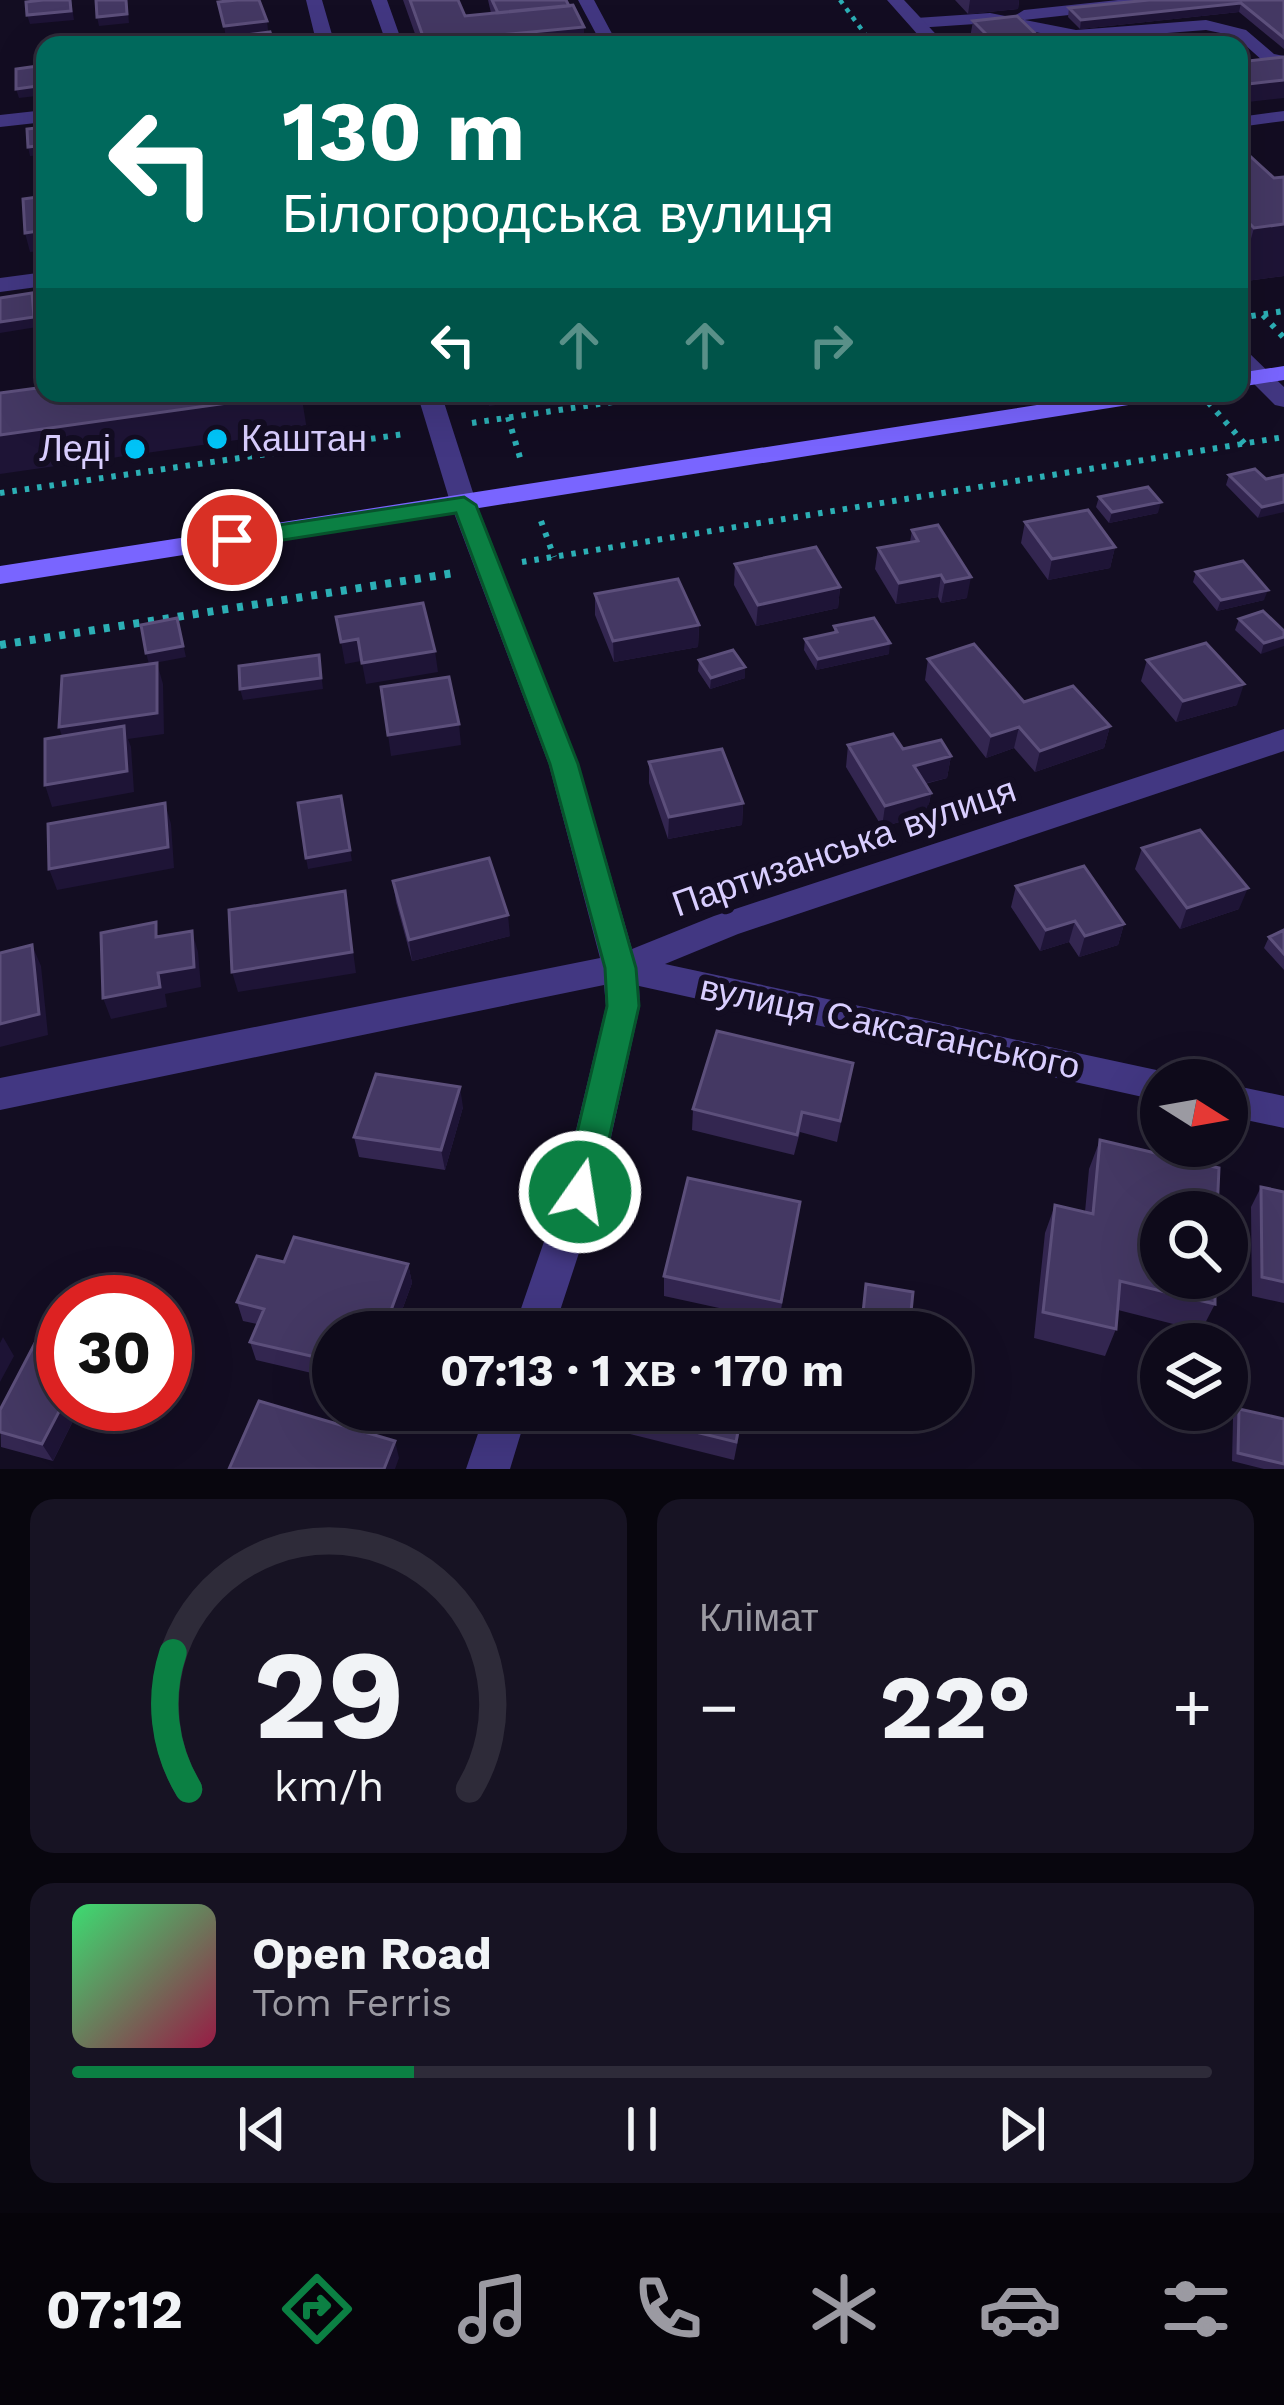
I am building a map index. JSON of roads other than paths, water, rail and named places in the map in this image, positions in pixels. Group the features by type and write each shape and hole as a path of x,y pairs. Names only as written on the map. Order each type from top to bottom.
{"street":[{"path":"314,0 324,36"},
{"path":"895,0 928,36"},
{"path":"0,121 36,117"},
{"path":"0,285 36,280"},
{"path":"1261,377 1284,400"},
{"path":"432,402 464,505 564,764 620,968 623,1006 580,1192 540,1311"},
{"path":"0,575 1104,402"},
{"name":"Партизанська вулиця","path":"0,1094 620,968 727,925 1284,740"},
{"name":"вулиця Саксаганського","path":"620,968 1140,1081"},
{"path":"1248,1104 1284,1112"},
{"path":"488,1469 500,1431"}],"lane":[{"path":"379,0 392,36"},
{"path":"586,0 605,36"},
{"path":"916,23 1160,0"},
{"path":"990,18 1076,35 1207,25 1244,36"},
{"path":"1248,39 1269,58 1284,61"},
{"path":"1248,121 1284,116"}],"place":[{"name":"Каштан","path":"217,439"},
{"name":"Леді","path":"135,449"}]}
